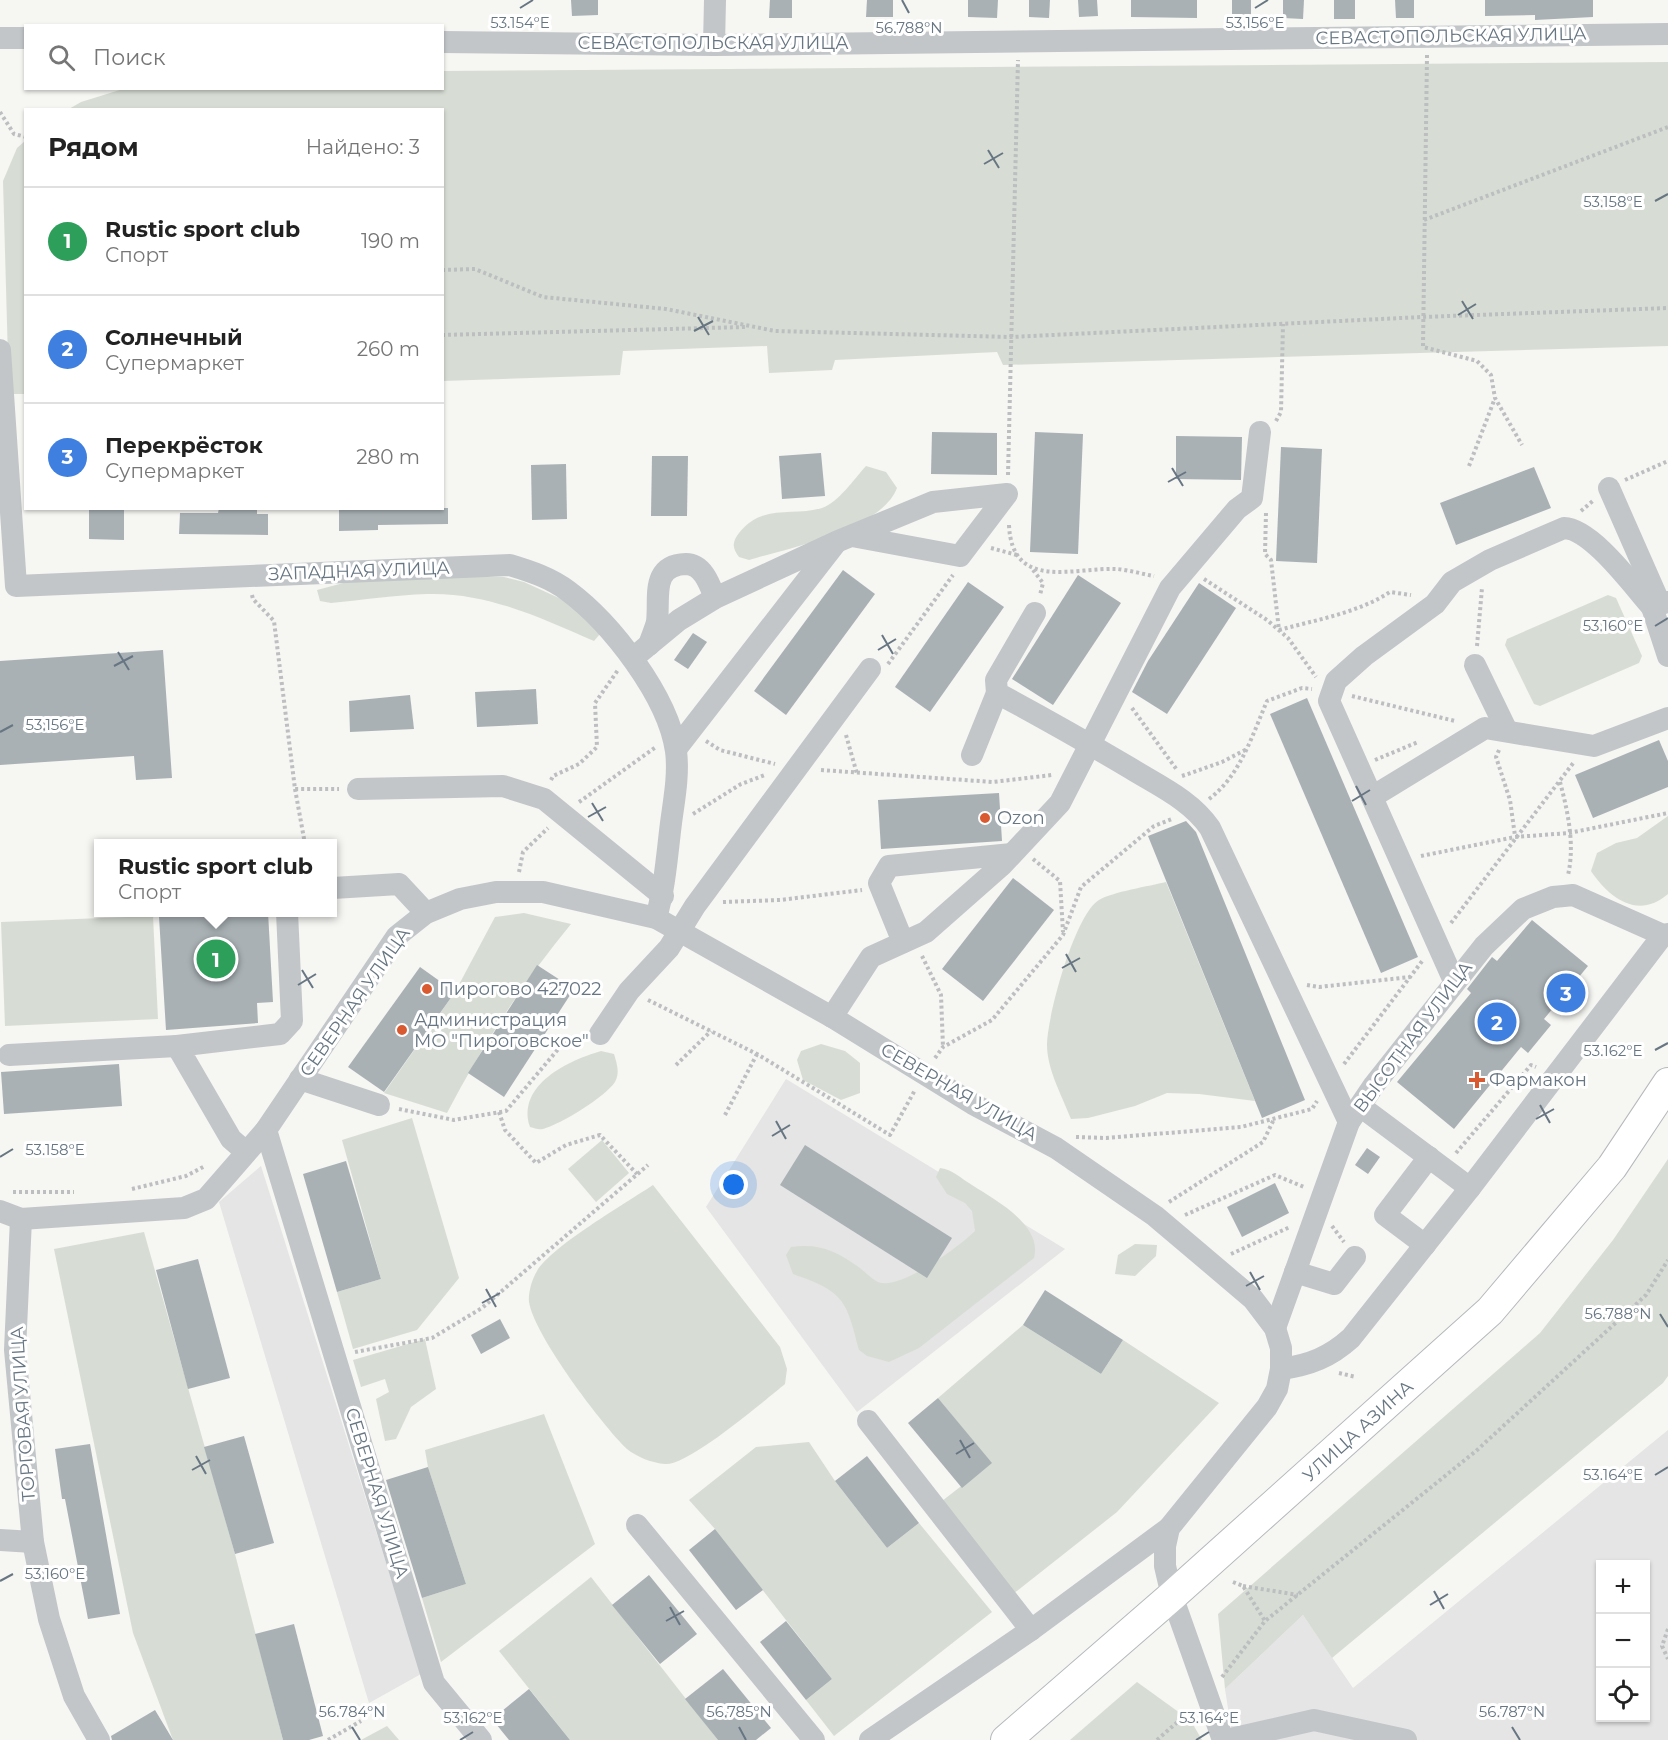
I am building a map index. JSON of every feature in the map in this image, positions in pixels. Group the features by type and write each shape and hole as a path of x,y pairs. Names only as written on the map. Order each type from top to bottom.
{"main road":[{"name":"УЛИЦА АЗИНА","path":"1006,1740 1173,1596 1490,1311 1612,1167 1668,1083"}],"street":[{"path":"714,45 715,0"},
{"name":"СЕВАСТОПОЛЬСКАЯ УЛИЦА","path":"444,42 714,45 1668,34"},
{"path":"0,38 24,38"},
{"name":"ЗАПАДНАЯ УЛИЦА","path":"0,350 16,586 510,565 539,574 568,591 609,630 641,651 676,749 676,779 663,896 656,918"},
{"path":"832,1017 871,957 926,932 1015,851 1060,803 1091,745 1117,688 1182,574 1237,509 1252,498 1260,432"},
{"path":"1608,488 1660,604 1668,656"},
{"path":"844,539 960,556 1007,494"},
{"path":"641,651 679,620 715,598 844,539 933,502 1007,494"},
{"path":"1454,981 1329,700 1336,681 1364,656 1440,599 1452,582 1496,558 1564,528 1576,528 1660,604"},
{"path":"676,749 844,539"},
{"path":"641,651 657,624 658,584 664,571 675,566 689,564 701,570 715,598"},
{"path":"972,756 998,693 996,680 1035,613"},
{"path":"1475,665 1507,731"},
{"path":"600,1034 629,991 669,948 678,930 791,767 840,710 870,669"},
{"path":"998,693 1091,745 1195,810 1210,828 1330,1082 1354,1114 1429,1157 1470,1188"},
{"path":"1372,797 1485,728 1594,746 1668,718"},
{"path":"358,789 503,786 544,799 663,896"},
{"path":"908,940 879,883 889,866 1015,851"},
{"path":"337,888 399,884 426,913"},
{"name":"СЕВЕРНАЯ УЛИЦА","path":"0,1211 21,1220 184,1208 206,1199 266,1130 397,936 426,913 460,899 496,892 543,892 656,918 832,1017 973,1104 1056,1148 1165,1218 1253,1299 1275,1328 1281,1348 1281,1369 1277,1389 1267,1407 1169,1528 1031,1630 870,1740"},
{"path":"1281,1369 1309,1365 1337,1351 1351,1338 1470,1188 1665,934 1573,896 1564,896"},
{"name":"ВЫСОТНАЯ УЛИЦА","path":"1275,1328 1354,1114 1454,981 1484,946 1524,909 1553,897 1564,896"},
{"path":"9,1055 177,1046 280,1034 292,1021 287,917"},
{"path":"177,1046 231,1139 246,1152"},
{"path":"300,1079 379,1105"},
{"name":"СЕВЕРНАЯ УЛИЦА","path":"266,1130 434,1683 481,1740"},
{"path":"1425,1245 1385,1215 1429,1157"},
{"name":"ТОРГОВАЯ УЛИЦА","path":"21,1220 15,1350 33,1542 49,1619 74,1696 99,1740"},
{"path":"1295,1272 1334,1284 1355,1257"},
{"path":"868,1421 1031,1630"},
{"path":"637,1525 814,1740"},
{"path":"1169,1528 1165,1546 1165,1566 1173,1596 1224,1740 1314,1720 1406,1740"},
{"path":"0,1540 33,1542"}],"path":[{"path":"1428,36 1423,347 1477,361 1491,375 1495,398 1522,445"},
{"path":"1017,555 1009,532 1007,494 1019,41"},
{"path":"0,112 14,134 24,136"},
{"path":"1424,220 1668,127"},
{"path":"444,270 475,269 543,297 666,309 775,331 1011,337 1422,317 1668,308"},
{"path":"1260,432 1270,432 1281,412 1283,324"},
{"path":"444,335 752,326"},
{"path":"1469,466 1495,398"},
{"path":"1266,510 1265,554 1271,560 1279,630"},
{"path":"982,545 1017,555 1032,568 1043,583 1035,613"},
{"path":"870,669 888,664 901,649 954,573 960,556"},
{"path":"1475,665 1481,590 1496,558"},
{"path":"1032,568 1067,573 1117,569 1182,574 1279,630 1294,645 1319,683"},
{"path":"252,576 253,599 274,621 295,789 304,839"},
{"path":"1279,630 1378,600 1390,592 1440,599"},
{"path":"544,799 553,776 579,764 597,747 595,703 614,674 641,651"},
{"path":"1117,688 1190,785"},
{"path":"840,710 857,774"},
{"path":"1453,728 1463,723"},
{"path":"691,730 720,750 791,767 857,774 993,782 1077,772"},
{"path":"1507,731 1496,757 1510,800 1515,837"},
{"path":"1359,767 1421,741"},
{"path":"1072,1137 1106,1138 1241,1127 1312,1109 1330,1082 1577,757 1594,746"},
{"path":"1147,779 1170,780 1222,762 1247,749"},
{"path":"686,819 741,783 791,767"},
{"path":"1559,782 1567,811 1572,861 1564,896"},
{"path":"295,789 358,789"},
{"path":"629,991 757,1054 891,1135 924,1074 943,1047 992,1020 1063,935 1081,887 1154,826 1195,810"},
{"path":"1400,860 1515,837 1569,833 1668,813"},
{"path":"1015,851 1060,881 1063,935"},
{"path":"695,906 780,900 881,888"},
{"path":"908,940 941,995 943,1047"},
{"path":"1282,980 1318,987 1410,977"},
{"path":"676,1065 711,1031"},
{"path":"379,1105 454,1120 506,1111 565,1041 600,1034"},
{"path":"725,1115 757,1054"},
{"path":"498,1112 505,1130 536,1163 566,1145 600,1135 637,1174"},
{"path":"1224,1257 1320,1205 1275,1175 1165,1218 1165,1205 1263,1142 1274,1119"},
{"path":"330,1340 358,1353 432,1338 482,1308 648,1165"},
{"path":"1157,1740 1207,1696 1265,1622 1476,1450 1646,1294 1668,1260"},
{"path":"1233,1582 1243,1586 1298,1595"},
{"path":"1243,1586 1265,1622"},
{"path":"1668,1629 1662,1646 1668,1659"},
{"path":"328,1740 361,1721"}],"shaded area":[{"path":"1668,62 1668,346 1003,365 997,352 835,360 832,370 769,373 767,346 623,351 620,375 444,381 444,108 71,108 81,102 120,90 444,90 444,71"},
{"path":"24,142 24,394 9,394 3,181 17,148"},
{"path":"866,466 886,472 897,488 888,503 873,515 832,535 787,550 749,560 739,557 734,548 735,539 748,524 768,514 822,508 840,496"},
{"path":"366,577 504,577 524,582 583,609 600,634 594,641 513,608 471,597 427,594 331,603 320,601 317,590"},
{"path":"1608,595 1616,598 1642,656 1639,663 1540,706 1534,704 1505,645 1507,639"},
{"path":"1668,816 1668,894 1657,902 1646,905 1635,905 1615,897 1606,890 1591,871 1597,853 1616,843 1637,838"},
{"path":"1166,882 1255,1101 1199,1094 1167,1093 1135,1106 1088,1118 1071,1119 1052,1073 1047,1045 1057,991 1072,945 1090,909 1099,900"},
{"path":"524,913 571,924 504,1015 447,1113 384,1093 455,992 495,917"},
{"path":"153,917 158,1019 5,1026 1,922"},
{"path":"821,1044 845,1051 860,1063 860,1093 841,1100 803,1080 797,1060 801,1051"},
{"path":"601,1051 614,1054 618,1068 615,1082 610,1088 593,1102 560,1122 543,1129 530,1127 528,1112 531,1099 538,1087 561,1068"},
{"path":"786,1079 1065,1249 857,1412 706,1207"},
{"path":"412,1118 459,1278 417,1330 353,1349 337,1292 381,1279 342,1140"},
{"path":"602,1140 629,1173 596,1202 568,1169"},
{"path":"1668,1159 1668,1376 1663,1383 1332,1658 1303,1615 1225,1689 1218,1614 1540,1333 1613,1240"},
{"path":"261,1166 421,1674 369,1703 219,1202"},
{"path":"940,1168 957,1175 1015,1215 1031,1235 1035,1246 1034,1258 919,1348 889,1362 867,1356 859,1350 846,1308 840,1300 823,1286 793,1274 786,1255 791,1247 819,1247 851,1262 878,1282 888,1283 900,1280 929,1266 957,1247 975,1231 972,1211 965,1203 947,1194 936,1177"},
{"path":"653,1185 780,1347 787,1369 785,1384 744,1417 690,1455 676,1462 665,1464 650,1461 631,1452 602,1421 570,1379 543,1336 529,1302 534,1278 545,1261 573,1238"},
{"path":"144,1232 235,1554 283,1740 173,1740 133,1633 54,1249"},
{"path":"1135,1244 1157,1245 1156,1256 1135,1276 1115,1274 1118,1255"},
{"path":"1023,1325 1101,1374 1123,1340 1219,1403 1117,1512 1013,1594 942,1501 991,1463 938,1398"},
{"path":"425,1339 436,1389 411,1407 396,1439 385,1441 376,1399 389,1392 385,1379 361,1387 353,1360"},
{"path":"544,1414 595,1544 441,1662 422,1598 466,1584 428,1467 425,1450"},
{"path":"1668,1430 1668,1740 1233,1740 1225,1689 1303,1615 1353,1688"},
{"path":"809,1442 835,1481 887,1548 919,1523 992,1612 834,1736 806,1700 832,1679 715,1529 689,1500 756,1447"},
{"path":"591,1577 718,1740 570,1740 499,1651"},
{"path":"1137,1682 1191,1721 1202,1740 1070,1740"},
{"path":"387,1726 399,1740 361,1740"}],"building":[{"path":"571,0 598,0 598,15 572,16"},
{"path":"770,0 792,0 792,18 769,18"},
{"path":"867,0 893,0 893,17 866,17"},
{"path":"968,0 998,0 997,18 968,17"},
{"path":"1029,0 1050,0 1049,18 1029,17"},
{"path":"1078,0 1097,0 1098,16 1079,17"},
{"path":"1131,0 1197,0 1197,18 1131,17"},
{"path":"1232,0 1251,0 1251,18 1232,18"},
{"path":"1283,0 1304,0 1303,19 1283,18"},
{"path":"1334,0 1355,0 1355,19 1334,19"},
{"path":"1395,0 1414,0 1414,18 1396,18"},
{"path":"1485,0 1593,0 1593,17 1535,20 1535,15 1485,16"},
{"path":"932,432 997,433 997,475 931,474"},
{"path":"1035,432 1083,434 1078,554 1030,552"},
{"path":"1176,436 1242,437 1241,480 1176,479"},
{"path":"1281,447 1322,449 1317,563 1276,561"},
{"path":"821,453 825,496 782,499 779,456"},
{"path":"652,456 688,456 687,516 651,516"},
{"path":"566,464 567,519 532,520 531,465"},
{"path":"1534,467 1551,508 1456,545 1440,503"},
{"path":"448,508 448,524 378,525 378,530 339,531 339,510 444,510"},
{"path":"89,510 124,510 124,540 89,539"},
{"path":"219,510 257,510 257,514 268,514 268,535 179,534 180,513 218,513"},
{"path":"843,570 875,594 786,715 754,691"},
{"path":"1078,575 1121,603 1053,705 1012,679"},
{"path":"968,582 1004,607 930,712 895,687"},
{"path":"1199,583 1236,608 1167,714 1132,692 1148,661"},
{"path":"693,633 707,642 688,669 674,660"},
{"path":"163,650 172,778 136,780 134,756 0,765 0,661"},
{"path":"536,689 538,724 477,727 475,692"},
{"path":"410,695 414,729 350,732 349,701"},
{"path":"1307,698 1418,957 1381,973 1270,714"},
{"path":"1659,740 1668,761 1668,787 1593,818 1575,775"},
{"path":"999,793 1002,841 881,849 878,800"},
{"path":"1186,821 1196,832 1305,1100 1262,1118 1148,836"},
{"path":"1013,878 1054,910 983,1001 942,969"},
{"path":"159,917 268,917 273,1002 257,1003 258,1023 166,1030"},
{"path":"1532,920 1588,966 1544,1019 1551,1025 1528,1053 1521,1047 1454,1129 1397,1082 1471,993 1467,989 1492,957 1497,961"},
{"path":"537,965 574,989 504,1097 468,1073"},
{"name":"Администрация МО \"Пироговское\"","path":"420,967 455,992 384,1092 348,1067"},
{"path":"119,1064 122,1106 4,1114 1,1072"},
{"path":"805,1145 952,1238 927,1278 780,1185"},
{"path":"1367,1148 1380,1157 1368,1174 1355,1165"},
{"path":"346,1161 381,1279 337,1292 303,1174"},
{"path":"1275,1183 1289,1213 1242,1237 1227,1207"},
{"path":"198,1259 230,1378 188,1389 156,1270"},
{"path":"1045,1290 1123,1340 1101,1374 1023,1325"},
{"path":"500,1319 510,1338 481,1354 471,1335"},
{"path":"938,1398 992,1463 962,1488 908,1423"},
{"path":"244,1436 274,1543 235,1554 204,1447"},
{"path":"90,1444 120,1614 88,1619 65,1499 62,1499 55,1449"},
{"path":"867,1456 919,1523 887,1548 835,1481"},
{"path":"428,1467 466,1584 422,1598 386,1480"},
{"path":"715,1529 763,1590 736,1610 689,1550"},
{"path":"649,1575 697,1634 660,1664 612,1605"},
{"path":"786,1621 832,1679 806,1700 760,1642"},
{"path":"294,1624 323,1736 309,1740 283,1740 255,1634"},
{"path":"723,1669 771,1728 756,1740 718,1740 685,1699"},
{"path":"529,1689 570,1740 509,1740 492,1719"},
{"path":"155,1710 173,1740 112,1740 111,1736"}],"place":[{"name":"Ozon","path":"985,818"},
{"name":"Rustic sport club","path":"216,959"},
{"name":"Пирогово 427022","path":"427,989"},
{"name":"Перекрёсток","path":"1566,993"},
{"name":"Солнечный","path":"1497,1022"},
{"name":"Администрация МО \"Пироговское\"","path":"402,1030"},
{"name":"Фармакон","path":"1477,1080"}]}
